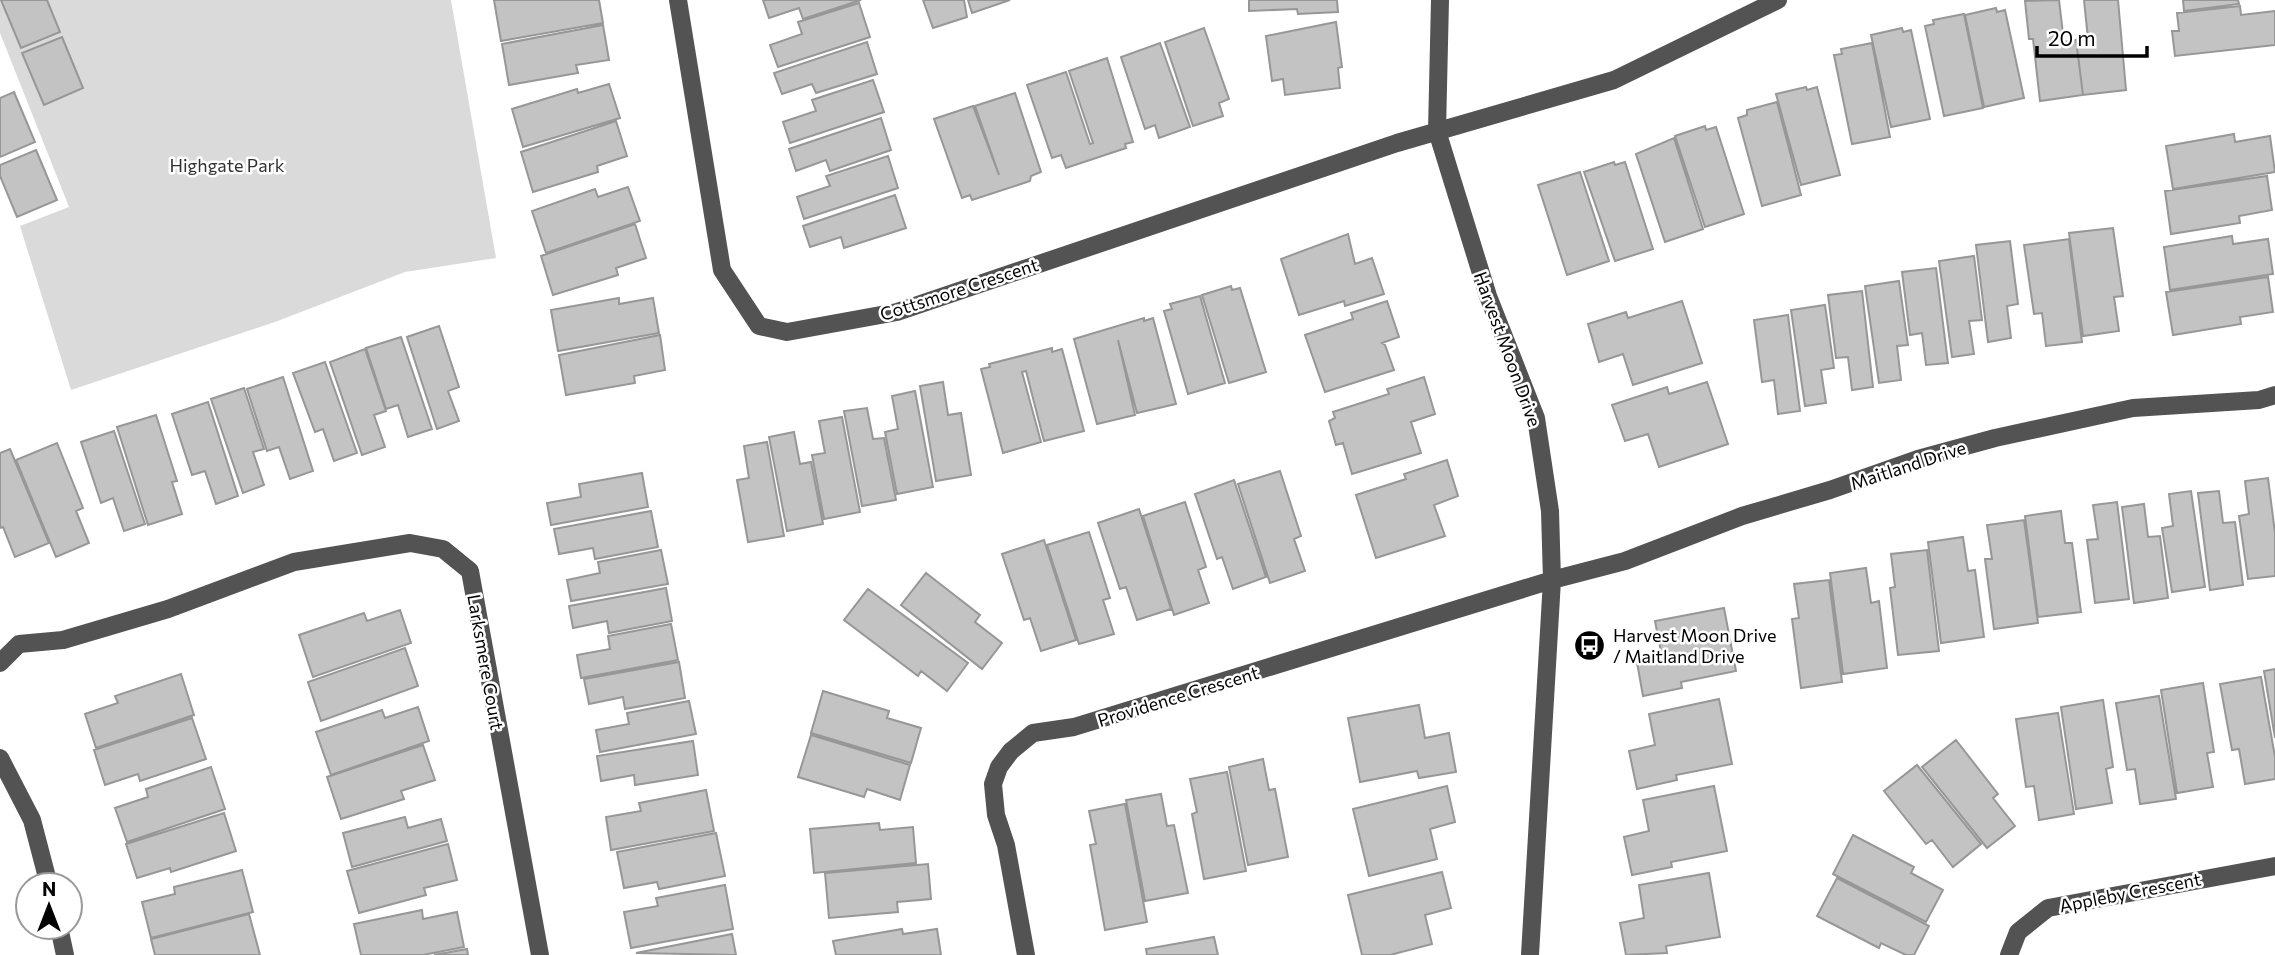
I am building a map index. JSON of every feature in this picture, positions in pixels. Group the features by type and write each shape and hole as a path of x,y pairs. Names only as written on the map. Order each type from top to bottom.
{"street":[{"name":"Cottsmore Crescent","path":"678,0 723,270 760,326 787,332 897,312 1437,131"},
{"name":"Harvest Moon Drive","path":"1440,0 1437,131 1488,296 1536,418 1550,511 1552,580 1530,955"},
{"path":"1437,131 1614,80 1778,0"},
{"name":"Maitland Drive","path":"1552,580 1625,561 1742,516 1830,490 1918,459 1995,438 2133,408 2259,400 2275,395"},
{"name":"Larksmere Court","path":"0,663 19,645 63,640 128,621 294,562 410,543 443,549 470,572 540,955"},
{"name":"Providence Crescent","path":"1027,955 1006,845 996,815 993,784 1005,759 1033,733 1074,727 1552,580"},
{"path":"0,758 32,820 45,871"},
{"name":"Appleby Crescent","path":"2008,955 2018,932 2048,908 2275,866"}],"green space":[{"name":"Highgate Park","path":"0,0 451,0 496,258 405,272 275,322 71,390 20,226 69,207 0,33"}],"building":[{"path":"1,0 47,0 60,32 21,48"},
{"path":"494,0 599,0 603,23 501,41"},
{"path":"763,0 861,0 803,19 799,8 769,18"},
{"path":"923,0 964,0 967,17 933,28"},
{"path":"968,0 1010,0 972,13"},
{"path":"1249,0 1337,0 1338,12 1298,14 1297,9 1249,11"},
{"path":"2059,0 2064,42 2076,40 2083,95 2040,101 2033,39 2029,39 2025,1"},
{"path":"2084,0 2118,0 2126,90 2083,95 2076,40 2088,39"},
{"path":"2183,0 2238,0 2239,4 2184,11"},
{"path":"859,3 870,37 778,67 770,45 802,34 798,22"},
{"path":"2240,6 2241,15 2275,11 2275,45 2175,56 2172,31 2179,31 2177,13"},
{"path":"1996,8 1997,12 2005,10 2024,98 1984,107 1965,15"},
{"path":"1964,14 1983,108 1944,116 1925,26 1934,24 1933,20"},
{"path":"1336,22 1342,67 1338,68 1340,88 1285,95 1283,79 1272,81 1266,36"},
{"path":"603,25 609,60 576,65 578,73 509,85 502,44"},
{"path":"1204,28 1229,99 1219,103 1223,116 1193,126 1165,42"},
{"path":"1902,28 1903,32 1911,30 1930,119 1891,127 1871,35"},
{"path":"62,37 83,88 44,105 22,53"},
{"path":"867,42 877,74 816,93 812,84 782,94 774,73"},
{"path":"1160,43 1190,127 1159,138 1155,125 1145,129 1121,57"},
{"path":"1872,43 1890,137 1852,144 1834,55 1842,54 1841,49"},
{"path":"1107,58 1133,142 1125,144 1126,148 1066,168 1061,155 1052,158 1027,85 1066,72 1090,144 1093,143 1069,71"},
{"path":"873,80 884,112 790,143 783,122 816,111 812,100"},
{"path":"609,84 620,118 523,147 512,109 577,89 578,93"},
{"path":"1806,87 1807,90 1817,87 1840,175 1801,185 1776,94"},
{"path":"14,92 35,142 0,157 0,98"},
{"path":"1015,93 1041,172 1031,176 1030,181 972,200 970,195 962,198 934,119 973,106 999,175 975,106"},
{"path":"1777,102 1801,195 1762,206 1738,118 1747,115 1747,110"},
{"path":"881,118 891,150 830,171 826,160 796,171 789,149"},
{"path":"616,121 627,156 597,166 598,172 533,192 521,152"},
{"path":"1705,126 1706,130 1716,127 1744,214 1705,227 1675,136"},
{"path":"2234,134 2235,142 2270,136 2275,172 2173,189 2166,146"},
{"path":"1674,138 1703,229 1665,242 1636,154"},
{"path":"36,150 57,200 17,217 0,176 0,165"},
{"path":"888,156 898,188 804,219 797,197 830,186 826,176"},
{"path":"1614,162 1615,165 1625,162 1653,249 1615,261 1584,172"},
{"path":"1580,172 1609,261 1567,275 1538,185"},
{"path":"2267,176 2272,210 2239,216 2240,223 2171,234 2165,191"},
{"path":"628,187 640,221 546,253 532,211 595,189 598,197"},
{"path":"895,195 906,228 844,248 841,237 810,247 803,226"},
{"path":"635,224 646,258 616,268 618,275 553,295 541,256"},
{"path":"2113,228 2123,296 2114,297 2119,331 2083,336 2069,233"},
{"path":"1348,234 1355,264 1372,258 1384,294 1345,306 1344,301 1299,315 1281,259"},
{"path":"2232,236 2233,244 2268,239 2273,274 2170,290 2164,247"},
{"path":"2069,239 2082,342 2046,346 2042,313 2034,314 2024,245"},
{"path":"2010,241 2018,304 2007,306 2011,338 1988,342 1976,245"},
{"path":"1974,256 1982,320 1969,321 1974,354 1952,357 1939,261"},
{"path":"1936,268 1948,363 1926,365 1922,333 1910,335 1902,272"},
{"path":"2268,277 2273,312 2240,317 2241,324 2173,335 2166,292"},
{"path":"1899,281 1908,345 1897,346 1901,380 1879,383 1865,286"},
{"path":"1231,286 1232,290 1240,288 1266,372 1229,383 1202,295"},
{"path":"1862,291 1873,387 1852,390 1848,357 1836,358 1828,295"},
{"path":"1200,296 1225,383 1188,394 1164,311 1172,309 1170,304"},
{"path":"619,298 619,304 653,298 659,333 558,351 551,310"},
{"path":"1387,301 1399,337 1382,343 1394,370 1325,392 1305,335 1353,319 1351,313"},
{"path":"1682,301 1702,363 1633,385 1623,354 1599,362 1588,324 1626,312 1628,318"},
{"path":"1825,305 1834,368 1821,370 1826,403 1805,406 1791,310"},
{"path":"1788,315 1800,411 1778,414 1774,380 1762,382 1754,320"},
{"path":"1144,318 1144,321 1153,318 1176,404 1137,413 1118,340 1135,415 1097,424 1074,339"},
{"path":"439,326 459,387 448,391 459,421 437,429 407,337"},
{"path":"660,335 665,370 634,376 635,383 566,395 559,355"},
{"path":"401,337 432,429 408,437 398,405 386,409 366,348"},
{"path":"1052,348 1052,352 1062,349 1084,431 1044,441 1026,371 1022,372 1041,442 1003,453 981,369 990,367 989,364"},
{"path":"365,349 386,411 374,415 385,447 362,455 330,362"},
{"path":"325,362 357,453 334,461 323,429 315,432 293,373"},
{"path":"283,377 313,471 290,479 279,447 267,451 247,389"},
{"path":"1424,377 1435,414 1411,422 1421,453 1352,474 1343,443 1336,445 1329,421 1335,418 1333,412 1389,394 1387,389"},
{"path":"943,382 948,415 961,413 971,475 936,481 920,386"},
{"path":"1707,382 1728,444 1659,467 1648,434 1625,441 1612,405 1667,387 1669,394"},
{"path":"244,388 264,449 253,452 264,485 243,493 211,399"},
{"path":"915,391 933,487 897,494 885,432 898,429 892,396"},
{"path":"208,402 238,496 216,504 205,471 192,475 172,414"},
{"path":"867,408 873,439 884,438 896,500 862,506 844,411"},
{"path":"156,415 177,481 172,482 182,514 148,525 117,427"},
{"path":"842,417 860,512 824,519 812,455 825,453 819,421"},
{"path":"114,431 145,524 124,531 113,498 101,503 81,442"},
{"path":"794,432 800,464 811,462 823,524 787,531 769,437"},
{"path":"767,442 784,536 748,542 737,480 749,478 744,446"},
{"path":"57,443 83,508 76,511 89,543 56,557 16,460"},
{"path":"10,449 49,543 15,557 3,527 0,528 0,453"},
{"path":"1447,460 1458,496 1434,505 1445,536 1376,558 1356,495 1406,479 1404,474"},
{"path":"1280,471 1301,536 1294,539 1305,571 1270,583 1238,484"},
{"path":"642,473 648,507 551,525 547,503 581,497 579,484"},
{"path":"2268,478 2275,533 2275,576 2248,579 2239,516 2249,514 2245,481"},
{"path":"1234,480 1266,577 1233,589 1222,557 1217,559 1195,494"},
{"path":"2191,491 2205,587 2172,592 2162,528 2173,526 2169,494"},
{"path":"2219,491 2223,523 2235,522 2243,585 2210,590 2198,493"},
{"path":"1185,502 1206,567 1198,570 1209,603 1174,615 1143,516"},
{"path":"2117,502 2129,599 2095,603 2087,540 2098,539 2093,505"},
{"path":"2144,504 2148,537 2160,536 2168,598 2134,603 2122,507"},
{"path":"1139,509 1171,609 1137,620 1126,587 1120,589 1098,523"},
{"path":"651,511 658,547 595,559 593,548 559,554 554,529"},
{"path":"2061,511 2065,543 2072,543 2081,612 2038,617 2025,516"},
{"path":"2024,520 2038,623 1994,629 1985,559 1992,559 1987,525"},
{"path":"1089,532 1110,598 1103,600 1114,634 1079,644 1047,545"},
{"path":"1963,537 1968,571 1975,570 1984,637 1941,643 1928,542"},
{"path":"1044,540 1076,640 1041,651 1030,618 1024,620 1002,554"},
{"path":"661,550 668,584 571,601 567,580 600,573 598,562"},
{"path":"1927,550 1939,651 1898,655 1890,588 1895,587 1891,554"},
{"path":"1866,568 1871,603 1879,601 1887,668 1843,674 1830,573"},
{"path":"926,573 980,615 975,622 1002,643 982,669 901,605"},
{"path":"1829,580 1842,682 1801,688 1792,619 1799,618 1794,584"},
{"path":"666,588 672,621 609,633 607,621 573,628 569,606"},
{"path":"868,589 968,663 947,691 921,671 918,676 844,620"},
{"path":"1724,608 1736,671 1681,682 1682,688 1643,696 1636,657 1661,652 1655,621"},
{"path":"400,610 411,643 313,677 299,635 364,613 367,621"},
{"path":"671,624 678,660 581,678 577,655 610,649 608,636"},
{"path":"405,648 418,686 321,721 308,682"},
{"path":"679,662 685,698 625,709 623,697 589,704 584,679"},
{"path":"2275,669 2275,738 2264,671"},
{"path":"181,674 194,715 96,748 85,714 118,703 115,696"},
{"path":"2261,677 2275,757 2275,779 2245,784 2239,749 2232,750 2220,684"},
{"path":"2203,683 2214,752 2207,753 2213,787 2177,793 2161,690"},
{"path":"823,691 889,711 887,718 921,728 911,763 811,733"},
{"path":"2159,696 2176,799 2140,804 2135,769 2127,770 2116,703"},
{"path":"1719,699 1732,764 1676,775 1677,780 1637,789 1629,751 1655,745 1649,714"},
{"path":"2103,700 2113,767 2106,769 2112,803 2076,809 2061,707"},
{"path":"689,701 696,734 600,752 596,730 629,724 627,713"},
{"path":"1419,705 1425,738 1449,733 1456,772 1419,778 1417,771 1360,782 1348,718"},
{"path":"418,707 429,741 331,775 316,732 382,710 385,718"},
{"path":"2058,713 2074,814 2039,820 2034,786 2026,787 2016,719"},
{"path":"192,718 206,759 140,781 138,774 105,785 94,750"},
{"path":"811,735 910,765 900,800 867,789 864,797 798,777"},
{"path":"1956,740 1998,794 1993,798 2015,826 1987,848 1922,767"},
{"path":"693,741 698,775 635,785 634,775 601,781 597,756"},
{"path":"423,745 435,780 401,791 404,799 341,819 327,777"},
{"path":"1263,759 1269,790 1275,789 1288,857 1248,865 1229,767"},
{"path":"1917,765 1981,844 1953,867 1932,840 1926,844 1884,791"},
{"path":"211,767 225,809 127,842 115,808 148,797 146,789"},
{"path":"1227,772 1246,871 1204,879 1192,814 1197,812 1190,779"},
{"path":"1447,786 1455,822 1430,829 1437,859 1369,876 1353,809"},
{"path":"1714,786 1727,851 1671,862 1672,867 1632,875 1624,837 1649,831 1643,800"},
{"path":"706,790 714,831 611,850 606,817 641,811 639,803"},
{"path":"1161,794 1167,826 1174,825 1188,893 1145,901 1126,800"},
{"path":"1125,804 1147,922 1105,930 1090,845 1096,844 1089,811"},
{"path":"224,813 236,851 171,872 170,868 137,878 126,844"},
{"path":"405,817 408,828 441,819 447,841 352,867 343,833"},
{"path":"879,823 880,830 913,827 916,863 814,873 810,829"},
{"path":"716,833 725,876 659,889 657,882 624,888 617,852"},
{"path":"1853,835 1914,867 1911,873 1943,890 1926,922 1833,874"},
{"path":"448,844 457,880 424,888 426,895 359,913 347,871"},
{"path":"928,864 931,899 897,902 898,912 829,918 825,873"},
{"path":"242,870 253,912 151,938 142,902 175,894 174,887"},
{"path":"1442,872 1451,908 1425,915 1432,944 1390,955 1362,955 1348,895"},
{"path":"1709,873 1720,937 1666,946 1667,953 1626,955 1620,923 1644,918 1639,885"},
{"path":"1837,878 1929,926 1914,955 1906,955 1881,943 1879,948 1817,916"},
{"path":"725,885 733,929 631,948 624,912 658,906 656,898"},
{"path":"422,910 423,919 457,912 464,947 423,955 361,955 354,924"},
{"path":"249,914 260,955 155,955 151,939"},
{"path":"902,929 903,934 937,929 941,955 836,955 833,941"},
{"path":"732,934 736,955 636,953"},
{"path":"1214,937 1218,955 1147,955 1146,949"},
{"path":"467,949 468,955 434,955"}],"place":[{"name":"Harvest Moon Drive / Maitland Drive","path":"1590,645"}]}
